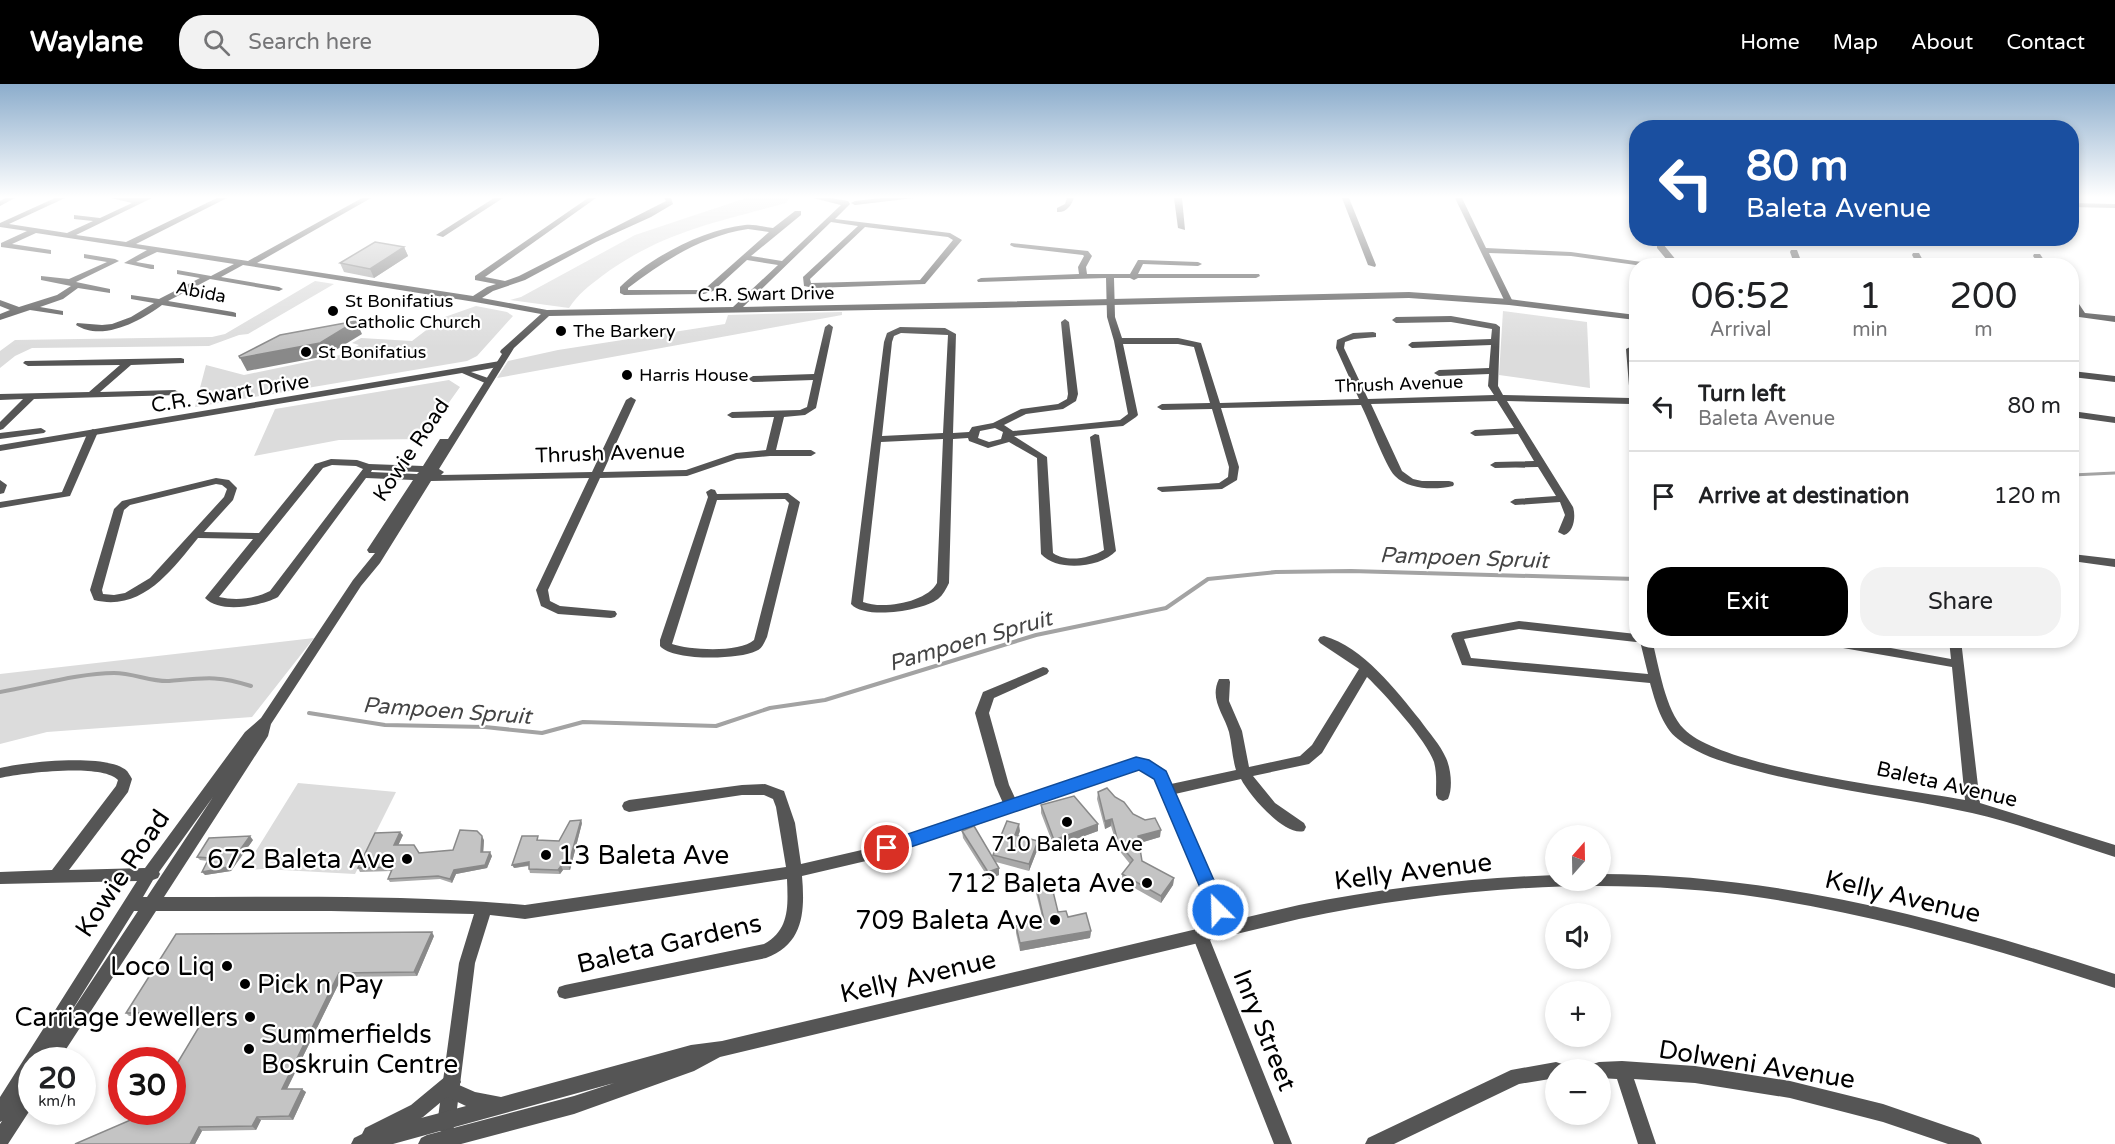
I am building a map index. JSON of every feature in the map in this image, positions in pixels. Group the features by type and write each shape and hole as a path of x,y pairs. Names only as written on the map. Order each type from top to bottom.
{"street":[{"path":"22,247 48,252"},
{"name":"C.R. Swart Drive","path":"140,247 475,299 547,313 734,311 1408,295 1509,302 1629,317"},
{"name":"Abida","path":"81,325 93,329 106,328 140,317 162,301 274,247"},
{"path":"502,283 478,278 522,247"},
{"path":"475,299 502,283 522,278 579,247"},
{"path":"682,247 662,258 623,290 631,294 704,292 758,247"},
{"path":"734,311 800,247"},
{"path":"839,247 808,277 807,284 814,286 922,282 952,247"},
{"path":"1036,247 1085,253 1088,256 1082,267 1083,277"},
{"path":"1365,247 1372,265"},
{"path":"1509,302 1484,249 1571,254 1629,261"},
{"path":"128,263 154,250"},
{"path":"1794,252 1796,258"},
{"path":"87,256 151,267"},
{"path":"747,258 783,263"},
{"path":"33,308 115,261"},
{"path":"1134,278 1134,272 1141,262 1198,264"},
{"name":"Abida","path":"180,272 279,289"},
{"path":"981,280 1256,276"},
{"path":"972,435 976,442 988,445 1000,443 1008,436 1123,423 1131,419 1133,415 1111,317 1110,277"},
{"path":"44,278 107,291"},
{"name":"Abida","path":"134,297 233,315"},
{"path":"0,303 18,310"},
{"path":"0,317 18,310 33,308 60,313"},
{"path":"2079,310 2083,316"},
{"name":"Kowie Road","path":"41,1047 149,874 250,736 266,721 357,583 376,560 485,380 510,348 547,313"},
{"path":"2079,315 2115,319"},
{"path":"1396,320 1428,318 1491,325 1497,330 1493,386 1563,499 1570,515 1564,532"},
{"path":"878,439 972,435 980,427 996,425 1024,411 1060,408 1071,401 1073,394 1065,322"},
{"path":"732,415 800,414 811,408 829,327"},
{"path":"900,330 945,331 952,334 946,437 941,588 930,599 870,610 857,604 888,342 892,333 900,330"},
{"path":"1372,335 1345,338 1340,344 1364,402 1403,478 1421,485 1449,484"},
{"path":"1118,341 1178,340 1198,345 1235,471 1233,478 1222,486 1162,489"},
{"path":"1412,345 1495,342"},
{"path":"28,363 181,361"},
{"path":"90,396 129,362"},
{"name":"C.R. Swart Drive","path":"0,448 496,365"},
{"name":"Kowie Road","path":"427,473 496,365"},
{"path":"1439,373 1493,371"},
{"path":"455,372 473,374 485,380"},
{"path":"2079,375 2115,380"},
{"path":"753,379 818,377"},
{"path":"0,397 175,393"},
{"path":"0,427 31,397"},
{"name":"Thrush Avenue","path":"1162,407 1500,398 1629,402"},
{"path":"611,614 558,610 550,607 542,598 542,590 631,400"},
{"path":"770,453 780,414"},
{"path":"2079,415 2115,420"},
{"path":"996,425 1005,428 1008,436 1042,457 1047,554 1054,560 1096,559 1110,551 1095,437"},
{"path":"0,436 41,430"},
{"path":"1475,432 1520,431"},
{"path":"0,505 66,494 93,432"},
{"name":"Thrush Avenue","path":"262,536 319,466 331,462 357,463 366,471 448,476 596,476 687,473 736,456 811,453"},
{"path":"1495,465 1540,464"},
{"path":"262,536 211,598 219,601 258,601 274,594 366,471"},
{"path":"195,535 229,498 232,488 228,484 216,481 126,503 119,509 96,590 98,597 124,597 143,590 195,535 262,536"},
{"path":"0,483 2,485 0,491"},
{"path":"712,494 782,495 791,497 795,502 762,635 757,645 746,650 677,652 666,646 666,640 712,494"},
{"path":"1515,502 1563,499"},
{"path":"2079,559 2115,563"},
{"path":"1629,637 1519,626 1457,636 1466,662 1657,679"},
{"path":"1324,640 1345,651 1385,686 1431,745 1441,762 1443,795"},
{"name":"Baleta Avenue","path":"1648,648 1667,716 1681,735 1698,748 1768,768 1973,807 2115,851"},
{"path":"1866,648 1957,664"},
{"path":"1956,648 1973,807"},
{"path":"1167,790 1305,760 1312,755 1366,668"},
{"path":"1011,805 1002,785 982,713 983,703 988,695 1043,671"},
{"path":"1224,682 1221,701 1234,729 1239,761 1244,774 1267,805 1299,827"},
{"name":"Kowie Road","path":"58,1047 263,732 266,721"},
{"path":"130,904 484,908 525,912 794,873 866,855 1136,763 1150,767 1160,776 1226,929"},
{"path":"0,773 26,768 105,767 122,773 123,788 57,876"},
{"name":"Baleta Gardens","path":"565,992 776,947 790,932 793,921 794,873 786,810 779,795 765,789 629,806"},
{"path":"0,878 170,874"},
{"name":"Kelly Avenue","path":"360,1144 691,1053 722,1049 1226,929 1412,892 1565,881 1641,881 1720,887 1875,913 1967,936 2115,981"},
{"path":"435,1142 447,1119 467,963 484,908"},
{"name":"Inry Street","path":"1200,935 1283,1144"},
{"name":"Kelly Avenue","path":"435,1142 574,1105 694,1063 722,1049"},
{"name":"Dolweni Avenue","path":"1611,1069 1711,1077 1807,1093 1904,1118 1973,1144"},
{"path":"1622,1069 1647,1144"},
{"path":"1374,1144 1517,1076 1545,1072"},
{"name":"Kowie Road","path":"0,1113 18,1084"},
{"path":"452,1086 474,1101 506,1104"},
{"path":"351,1144 417,1111 452,1086"},
{"path":"0,1140 18,1112"}],"shaded area":[{"path":"612,247 649,247 624,261 597,280 580,294 569,308 510,300 521,297"},
{"path":"315,281 334,284 248,334 209,346 32,348 15,356 0,368 0,351 15,340 212,337 225,334"},
{"path":"476,306 507,312 513,316 477,356 467,361 195,407 206,365 244,375 345,354 359,345 352,343 361,338 412,341 442,318"},
{"path":"1503,311 1587,322 1590,388 1499,375"},
{"path":"842,312 842,315 497,378 508,361 558,350 725,324 728,315"},
{"path":"449,380 460,387 423,439 339,440 254,456 275,409"},
{"path":"314,638 252,717 47,732 0,744 0,674"},
{"path":"298,783 396,792 355,874 244,870"}],"building":[{"path":"366,247 403,247 370,269 340,263"},
{"path":"356,321 320,343 240,358 239,356 280,335"},
{"path":"1107,788 1115,797 1124,802 1133,814 1145,820 1155,818 1161,830 1138,836 1142,861 1174,878 1161,896 1122,874 1133,860 1118,842 1112,819 1105,821 1098,792"},
{"name":"710 Baleta Ave","path":"1074,796 1098,824 1054,840 1041,805"},
{"name":"13 Baleta Ave","path":"581,820 568,866 561,866 558,870 529,869 529,862 512,865 522,836 538,836 537,840 559,841 570,821"},
{"name":"709 Baleta Ave","path":"1007,821 1019,824 1015,835 1038,841 1029,864 993,855"},
{"name":"709 Baleta Ave","path":"974,826 999,868 988,872 962,831"},
{"path":"460,830 477,831 482,836 481,852 490,852 485,865 454,870 450,879 438,876 388,879 393,867 358,868 375,833 400,832 394,845 414,845 419,853 453,850"},
{"path":"250,836 228,867 202,872 209,858 197,857 209,838"},
{"name":"709 Baleta Ave","path":"1051,883 1058,912 1066,911 1068,917 1086,913 1091,931 1020,943 1016,926 1044,920 1036,885"},
{"name":"Summerfields Boskruin Centre","path":"432,932 414,972 339,973 282,1089 302,1089 289,1116 257,1117 252,1126 199,1127 190,1144 75,1144 119,1125 186,1125 186,1049 208,1012 126,1013 176,934"}],"waterway":[{"name":"Pampoen Spruit","path":"2079,475 2115,473"},
{"name":"Pampoen Spruit","path":"309,713 385,725 485,727 542,733 583,722 716,726 770,708 825,700 1036,635 1166,608 1208,579 1276,572 1351,571 1629,579"},
{"name":"Pampoen Spruit","path":"0,692 72,677 114,673 163,681 219,679 251,686"}],"place":[{"name":"St Bonifatius Catholic Church","path":"333,311"},
{"name":"The Barkery","path":"561,331"},
{"name":"St Bonifatius","path":"306,352"},
{"name":"Harris House","path":"627,375"},
{"name":"710 Baleta Ave","path":"1067,822"},
{"name":"13 Baleta Ave","path":"546,855"},
{"name":"672 Baleta Ave","path":"407,859"},
{"name":"712 Baleta Ave","path":"1147,883"},
{"name":"709 Baleta Ave","path":"1055,920"},
{"name":"Loco Liq","path":"227,966"},
{"name":"Pick n Pay","path":"245,984"},
{"name":"Carriage Jewellers","path":"250,1017"},
{"name":"Summerfields Boskruin Centre","path":"249,1049"}],"route":[{"path":"887,848 1136,763 1143,764 1155,770 1160,776 1218,910"}]}
